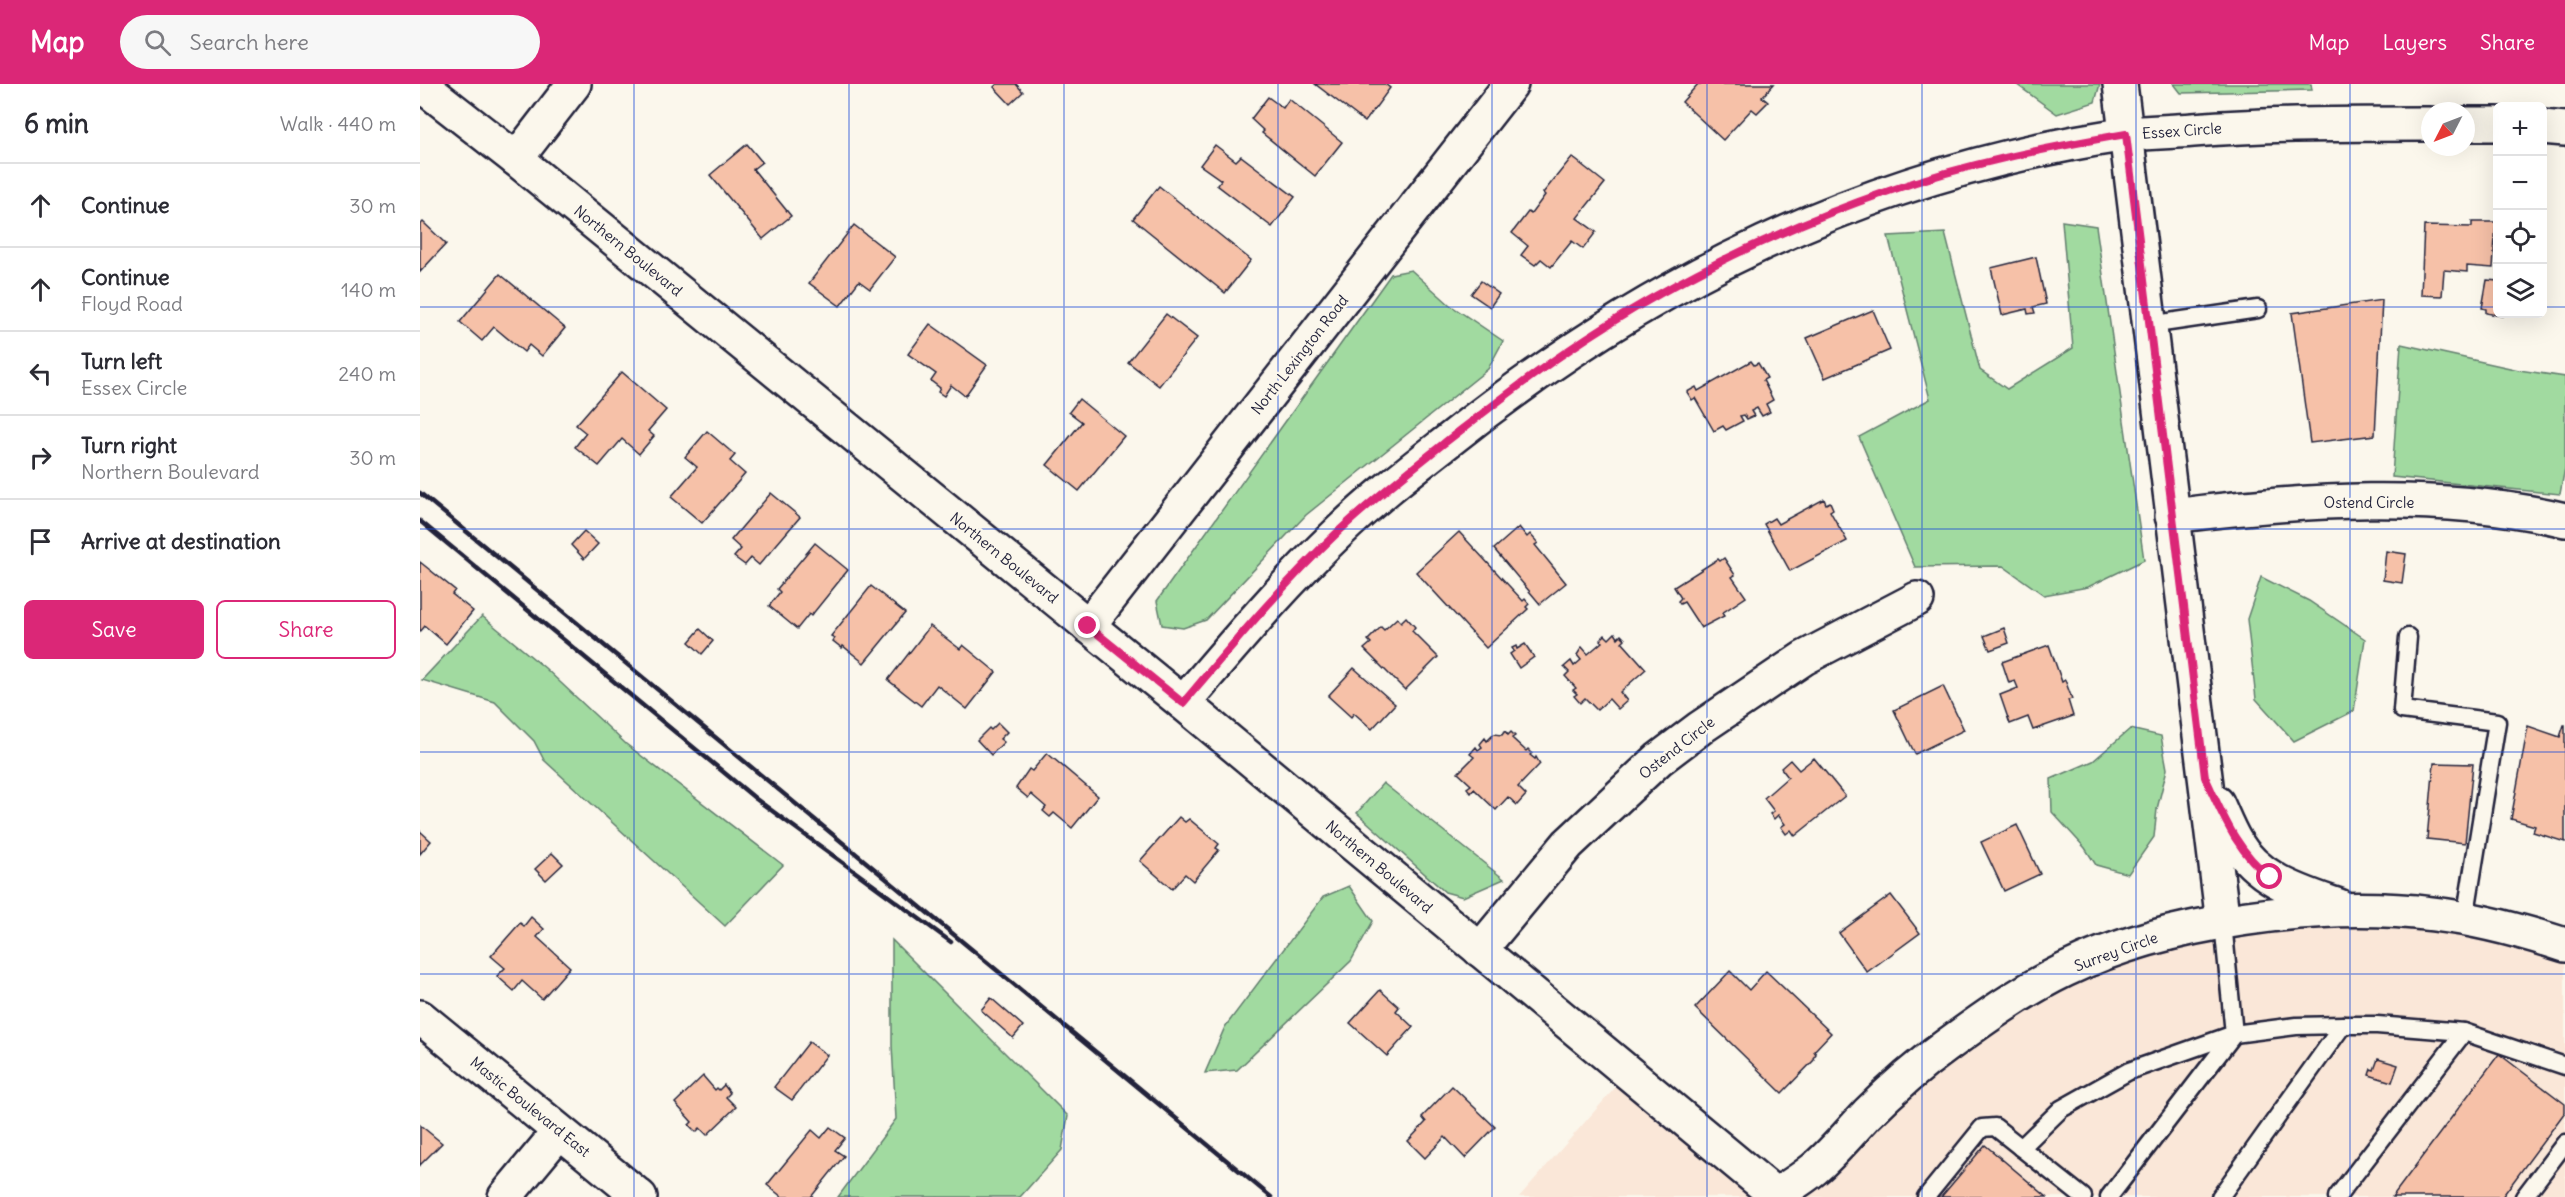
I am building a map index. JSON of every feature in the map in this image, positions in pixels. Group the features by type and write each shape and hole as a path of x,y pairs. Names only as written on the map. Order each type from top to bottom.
{"street":[{"name":"Northern Boulevard","path":"420,84 516,159 1183,703 1776,1196"},
{"path":"516,159 574,84"},
{"name":"North Lexington Road","path":"1088,626 1512,84"},
{"path":"2120,84 2223,923"},
{"name":"Essex Circle","path":"1183,703 1290,580 1339,531 1392,485 1512,391 1621,317 1674,287 1772,239 1833,211 1891,190 2015,155 2126,134 2331,124 2421,124"},
{"path":"2475,124 2493,124"},
{"path":"2547,127 2565,129"},
{"name":"Ostend Circle","path":"2172,516 2250,506 2418,502 2488,507 2565,520"},
{"name":"Ostend Circle","path":"1480,950 1568,844 1659,759 1700,728 1804,658 1917,598"},
{"path":"2205,777 2235,841 2257,867 2287,887 2349,909"},
{"name":"Surrey Circle","path":"1776,1196 1815,1168 1913,1071 2005,1004 2067,969 2140,940 2223,923 2349,909 2433,914 2464,919 2520,931 2565,945"},
{"name":"Mastic Boulevard East","path":"420,1017 640,1197"},
{"path":"505,1197 559,1132"}],"lane":[{"path":"2149,324 2258,309"},
{"path":"2408,637 2402,710 2497,722 2464,919"},
{"path":"2109,1197 2234,1034 2223,923"},
{"path":"2220,1197 2343,1025"},
{"path":"2021,1148 2061,1109 2129,1071 2234,1034 2296,1026 2343,1025 2377,1025 2464,1032 2565,1066"},
{"path":"2337,1197 2464,1032"},
{"path":"1926,1197 1982,1128 1995,1127 2083,1197"},
{"path":"2524,1197 2565,1143"}],"shaded area":[{"path":"2305,913 2565,945 2565,1197 1519,1197 1629,1072 1777,1195 2036,986"}],"green space":[{"path":"2016,84 2100,84 2095,102 2057,114"},
{"path":"2174,84 2311,84 2312,90 2181,93"},
{"path":"2062,221 2096,226 2144,560 2088,587 2044,595 2003,566 1915,567 1859,437 1930,399 1888,236 1945,233 1980,370 2007,389 2073,348"},
{"path":"1411,270 1450,305 1503,341 1488,369 1306,515 1206,620 1183,628 1162,625 1157,601 1391,274"},
{"path":"2401,344 2519,370 2565,377 2565,468 2560,494 2392,477"},
{"path":"2261,577 2309,601 2365,639 2354,711 2294,741 2256,699 2247,619"},
{"path":"482,616 545,668 626,744 783,865 725,926 544,760 534,741 495,702 422,680"},
{"path":"2130,729 2161,736 2167,769 2157,809 2154,837 2128,874 2096,865 2085,848 2052,812 2051,779 2093,761"},
{"path":"1383,783 1504,879 1463,897 1445,892 1357,813"},
{"path":"1349,886 1373,921 1351,961 1237,1070 1205,1073 1225,1027 1323,897"},
{"path":"892,940 1068,1116 1062,1150 1020,1197 838,1197 896,1119 892,1045"}],"building":[{"path":"997,84 1016,84 1023,92 1010,104 994,87"},
{"path":"1315,84 1385,84 1390,88 1365,122"},
{"path":"1698,84 1774,84 1762,97 1768,102 1757,113 1752,109 1723,140 1682,102"},
{"path":"1268,97 1283,108 1289,99 1342,142 1315,176 1262,133 1264,131 1251,119"},
{"path":"747,144 762,162 753,169 791,216 763,239 710,175"},
{"path":"1215,145 1236,161 1241,156 1295,197 1272,227 1217,185 1221,180 1200,165"},
{"path":"1572,157 1605,183 1577,218 1596,232 1583,249 1572,241 1551,267 1541,259 1535,265 1521,255 1528,246 1512,233 1528,212 1531,214 1545,195 1543,193"},
{"path":"1159,186 1251,260 1225,293 1133,219"},
{"path":"423,222 446,244 420,272 420,225"},
{"path":"2472,222 2493,222 2493,268 2467,266 2467,272 2444,270 2442,296 2421,295 2424,226 2472,227"},
{"path":"854,225 895,257 870,289 859,281 840,306 809,283"},
{"path":"2036,257 2046,304 2033,307 2035,313 2028,314 2027,309 2002,315 1991,268"},
{"path":"500,274 565,328 542,356 529,345 524,352 494,327 482,341 460,322"},
{"path":"2487,280 2493,281 2493,314 2486,313 2486,309 2482,308"},
{"path":"1481,281 1499,294 1490,307 1471,294"},
{"path":"2382,300 2375,435 2310,443 2292,313"},
{"path":"1873,310 1890,350 1825,378 1807,338"},
{"path":"1166,314 1197,338 1159,386 1128,362"},
{"path":"930,324 987,365 965,396 951,385 944,396 938,392 940,388 931,381 936,374 908,354"},
{"path":"1751,361 1754,365 1758,363 1767,378 1763,380 1773,400 1766,404 1770,412 1762,416 1757,408 1751,411 1754,416 1747,419 1744,415 1740,416 1743,421 1726,430 1723,426 1714,431 1695,398 1692,400 1687,392 1696,387 1698,391"},
{"path":"622,372 666,410 648,431 654,436 639,454 622,439 599,466 575,447 586,433 576,425"},
{"path":"1079,399 1124,436 1079,491 1047,465 1082,422 1069,412"},
{"path":"707,431 735,455 730,461 745,474 702,523 671,497 697,467 685,457"},
{"path":"771,493 800,517 759,565 751,558 745,565 734,557 741,549 731,540"},
{"path":"1824,499 1826,504 1830,502 1833,509 1830,511 1847,541 1790,571 1764,524 1774,518 1778,524"},
{"path":"1519,527 1527,537 1530,534 1538,543 1535,545 1566,583 1540,604 1494,549"},
{"path":"584,531 598,544 584,559 571,545"},
{"path":"1459,532 1523,601 1525,599 1529,604 1526,607 1528,609 1486,648 1416,572"},
{"path":"815,543 848,570 811,616 809,614 797,629 769,606 780,592 777,589"},
{"path":"2386,551 2406,554 2402,583 2383,580"},
{"path":"1724,558 1735,575 1732,577 1746,597 1722,613 1724,616 1701,628 1684,602 1680,604 1678,601 1681,598 1674,587 1718,559 1720,561"},
{"path":"420,562 455,590 452,594 473,611 446,644 425,626 420,632"},
{"path":"871,586 905,613 864,663 833,641 835,638 831,636"},
{"path":"1406,617 1415,627 1412,631 1438,657 1405,690 1364,649 1371,643 1368,640 1381,627 1384,630 1397,618 1401,622"},
{"path":"930,626 960,649 963,645 996,672 967,709 937,685 921,706 888,680"},
{"path":"2004,628 2009,643 1990,650 1984,636"},
{"path":"700,629 713,641 702,654 689,642"},
{"path":"1615,633 1618,638 1621,635 1625,639 1622,642 1646,669 1620,692 1627,701 1618,709 1609,699 1597,710 1585,698 1580,703 1574,696 1577,694 1573,690 1576,688 1565,676 1569,672 1564,667 1571,661 1574,666 1581,660 1577,655 1582,647 1588,654 1602,642 1600,640 1605,635 1609,639"},
{"path":"1525,644 1534,657 1519,668 1510,654 1514,651 1512,648 1516,646 1517,649"},
{"path":"2049,645 2062,682 2065,680 2072,699 2068,700 2073,716 2033,730 2028,717 2010,724 2000,695 2018,688 2015,681 2009,683 2002,662"},
{"path":"1354,668 1395,704 1372,729 1354,713 1351,717 1328,696"},
{"path":"1943,686 1964,730 1915,754 1894,710"},
{"path":"998,723 1007,732 1000,739 1004,742 991,755 977,740"},
{"path":"2564,725 2565,842 2533,832 2535,826 2511,819 2528,726 2560,737"},
{"path":"1505,731 1508,735 1511,732 1515,736 1512,738 1526,751 1528,749 1532,753 1530,755 1535,759 1536,757 1540,764 1518,787 1526,795 1517,805 1508,797 1496,810 1474,789 1471,793 1467,788 1471,785 1458,773 1474,757 1470,754 1476,747 1478,750 1482,747 1480,744 1485,738 1487,741 1494,734 1502,735"},
{"path":"1047,753 1098,796 1072,828 1054,813 1050,817 1043,811 1046,807 1031,794 1028,798 1016,788 1029,769 1032,771"},
{"path":"1814,758 1845,796 1795,836 1791,830 1786,834 1781,827 1785,824 1778,815 1774,819 1770,814 1774,811 1764,798 1788,777 1781,768 1790,760 1799,770"},
{"path":"2434,763 2473,764 2465,843 2427,839"},
{"path":"1179,817 1185,822 1189,819 1219,844 1216,848 1219,850 1193,881 1185,874 1172,889 1140,861"},
{"path":"2017,825 2040,874 2004,891 1981,842"},
{"path":"420,831 431,841 420,854"},
{"path":"552,853 563,864 546,880 535,869"},
{"path":"1891,895 1920,933 1867,972 1839,933"},
{"path":"531,917 544,929 537,937 570,967 542,999 522,981 514,991 497,976 505,968 491,956 520,923 524,926"},
{"path":"1730,971 1749,990 1766,971 1831,1033 1814,1051 1816,1054 1814,1060 1782,1093 1695,1008"},
{"path":"1380,990 1399,1007 1396,1011 1413,1027 1387,1056 1350,1023"},
{"path":"991,998 1023,1026 1013,1038 981,1010"},
{"path":"809,1042 827,1055 792,1100 774,1087"},
{"path":"2499,1054 2565,1104 2565,1112 2502,1197 2392,1197"},
{"path":"2378,1059 2398,1065 2392,1082 2369,1075 2371,1069 2374,1070"},
{"path":"703,1076 715,1090 717,1088 719,1090 724,1085 730,1093 726,1097 736,1107 707,1135 700,1128 696,1132 689,1125 692,1122 675,1103"},
{"path":"1452,1086 1495,1127 1465,1158 1445,1137 1425,1158 1408,1141 1426,1122 1422,1117"},
{"path":"420,1125 442,1143 420,1165"},
{"path":"830,1127 845,1138 835,1150 844,1156 811,1197 782,1197 767,1185 812,1130 821,1138"},
{"path":"1985,1145 2047,1197 1941,1197"}],"railway":[{"path":"420,493 1271,1197"},
{"path":"420,521 756,799 951,942"}],"route":[{"path":"1088,626 1183,703 1290,580 1339,531 1392,485 1512,391 1567,351 1621,317 1674,287 1833,211 1950,172 2015,155 2126,134 2205,777 2235,841 2246,856 2270,877"}]}
